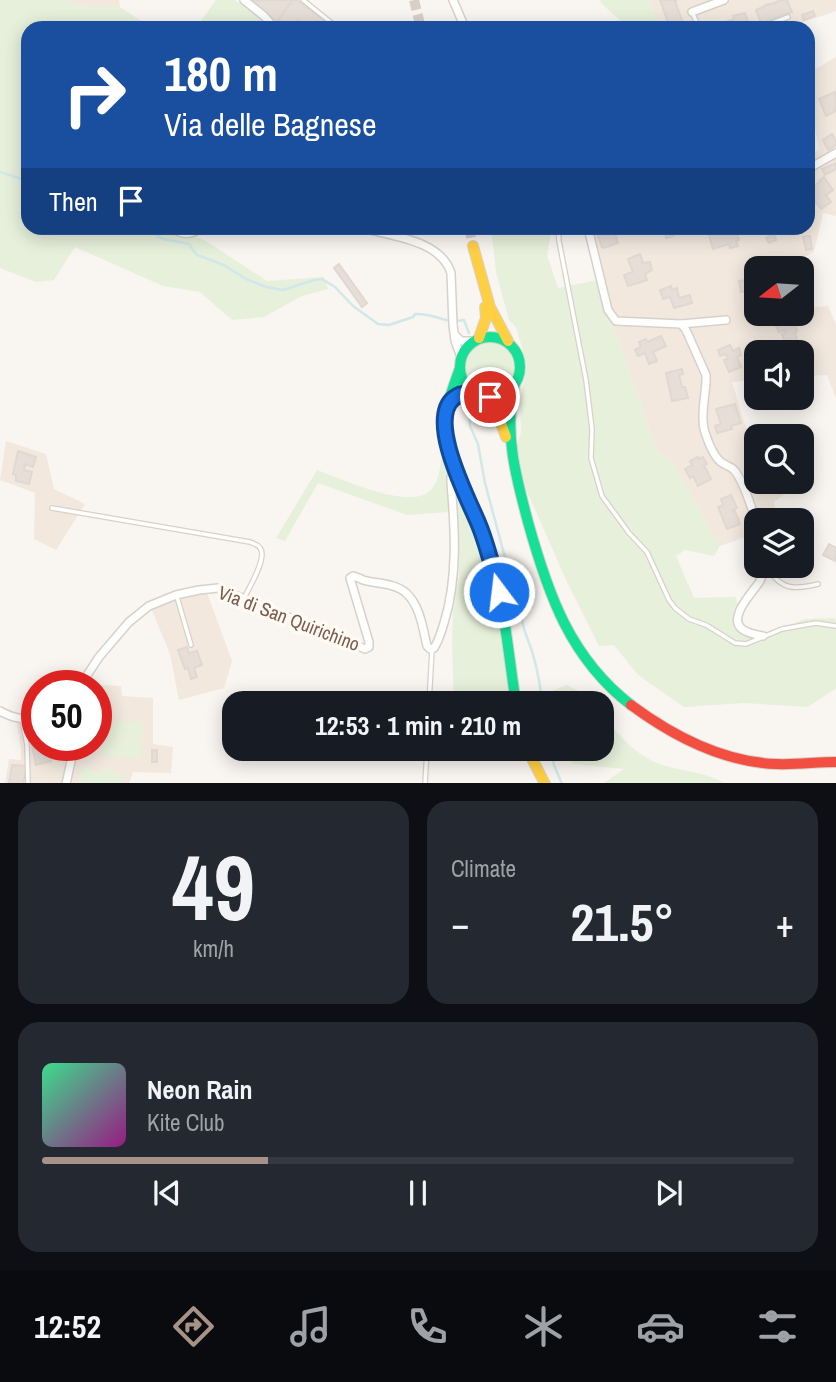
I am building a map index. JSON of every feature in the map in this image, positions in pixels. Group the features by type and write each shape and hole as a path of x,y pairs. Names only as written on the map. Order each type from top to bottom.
{"main road":[{"path":"473,246 485,297 493,317 516,351 521,367 509,404 508,420 513,460"},
{"path":"476,340 486,318 485,297"},
{"path":"510,343 495,336 476,340 467,347 460,363 445,426 456,472 479,524 499,592 514,691"},
{"path":"460,363 462,379 499,418 552,602 585,660 616,693 653,721 694,745 734,757 773,764 836,762"},
{"path":"450,401 460,395 497,397 514,386"},
{"path":"532,761 545,783"}],"street":[{"path":"244,0 269,21"},
{"path":"453,0 462,21"},
{"path":"692,12 724,0"},
{"path":"815,165 836,153"},
{"path":"390,235 418,242 449,265 453,329 460,363"},
{"path":"590,235 608,310 616,321 681,324 726,320"},
{"path":"681,324 706,375 702,419 704,431 716,456 733,468 740,479 751,508"},
{"path":"453,329 461,341 476,340"},
{"path":"432,649 437,644 445,619 452,586 455,533 451,477 456,472"},
{"name":"Via di San Quirichino","path":"90,670 129,622 149,606 176,595 218,588 365,649 369,642 350,578 353,576 385,584 408,595 417,610 427,646 432,649"},
{"path":"761,578 740,608 738,625 743,631 763,636"},
{"path":"0,711 21,719"},
{"path":"66,783 71,761"}],"lane":[{"path":"303,0 329,21"},
{"path":"692,12 696,21"},
{"path":"777,21 788,17"},
{"path":"559,235 586,380 592,429 592,458 602,496 629,533 647,552 669,600 690,620 706,625 735,643 746,644 782,629 816,622 836,626"},
{"path":"52,508 250,542 259,546 262,560 244,598"},
{"path":"775,578 779,583 789,587 818,584"},
{"path":"176,595 191,645"},
{"path":"430,691 432,649"},
{"path":"27,761 28,783"},
{"path":"425,783 426,761"}],"shaded area":[{"path":"65,0 119,0 120,7 85,7"},
{"path":"649,0 836,0 836,11 807,21 656,21"},
{"path":"836,57 836,216 823,213 814,252 807,256 744,256 744,326 814,326 814,307 828,306 836,324 836,399 827,375 814,376 814,340 744,340 744,381 732,382 745,424 744,494 784,494 774,502 775,508 744,508 744,537 720,546 672,462 657,452 598,280 588,235 815,235 815,152 819,149 815,127 815,69"},
{"path":"6,441 46,454 54,489 85,504 56,550 34,539 35,493 0,480"},
{"path":"207,593 232,661 224,688 179,700 170,654 151,608"},
{"path":"112,686 121,686 122,696 153,698 153,744 173,747 171,773 133,772 129,783 5,783 9,759 112,761"},
{"path":"15,714 21,715 21,748"}],"green space":[{"path":"0,0 65,0 85,7 120,7 141,21 21,21 21,235 193,235 267,281 324,277 328,289 302,296 264,317 232,320 200,292 163,286 75,247 54,280 36,282 0,268"},
{"path":"216,0 234,0 252,9 263,21 201,21"},
{"path":"600,0 649,0 656,21 621,21"},
{"path":"492,235 550,235 547,255 558,288 598,280 657,452 672,462 720,546 714,556 685,550 676,556 694,598 736,597 741,632 759,636 805,619 834,618 836,688 808,707 744,703 684,707 638,675 614,645 599,646 568,584 513,460 521,432 520,403 527,365 516,327 509,320 496,272"},
{"path":"490,342 508,349 515,367 508,385 490,392 472,385 465,367 472,349"},
{"path":"441,459 447,461 447,475 460,488 489,574 500,621 509,691 454,691 453,610 459,577 457,516 448,512 407,515 318,483 285,541 276,538 317,470 389,495 404,497 417,497 427,493 434,486"},
{"path":"567,685 578,691 552,691"},
{"path":"112,721 143,722 142,739 112,738"},
{"path":"614,729 646,758 666,766 703,774 724,783 604,783 624,769 573,764 572,761 614,761"},
{"path":"112,740 142,741 141,758 112,757"},
{"path":"82,767 102,773 103,768 124,774 121,783 78,783"}],"building":[{"path":"246,0 293,0 278,21 270,21"},
{"path":"293,0 297,0 325,21 298,19 278,21"},
{"path":"660,0 677,0 675,1 682,21 668,21"},
{"path":"787,0 792,12 760,21 756,10"},
{"path":"813,11 815,16 804,20 802,15"},
{"path":"745,13 748,21 728,21 734,19 733,16"},
{"path":"835,92 836,111 826,116 819,99"},
{"path":"832,134 836,145 828,150 823,140"},
{"path":"836,163 836,169 825,175 822,169"},
{"path":"824,177 833,190 826,195 831,202 821,209 815,201 815,185"},
{"path":"598,235 615,235 618,243 602,247"},
{"path":"709,235 738,235 738,246 730,248 729,244 713,249"},
{"path":"774,235 776,240 769,243 766,238"},
{"path":"810,236 812,249 806,250 803,237"},
{"path":"640,254 643,263 650,262 652,270 645,274 647,280 628,286 624,275 633,272 628,259"},
{"path":"339,264 367,303 362,307 334,268"},
{"path":"744,280 744,291 741,292 739,281"},
{"path":"671,286 672,290 677,288 679,298 690,295 692,303 674,308 670,297 663,299 660,290"},
{"path":"776,326 795,326 797,340 784,340 782,334 785,330 779,332"},
{"path":"661,336 666,346 653,352 657,361 649,364 645,353 638,356 635,350 641,347 639,342 646,339 647,342"},
{"path":"730,345 733,351 739,348 741,355 737,357 741,367 729,372 724,360 728,359 726,354 720,356 718,350"},
{"path":"682,369 683,374 679,375 688,398 672,401 666,373"},
{"path":"735,404 741,423 717,433 715,426 721,424 716,409"},
{"path":"18,451 36,457 33,467 25,464 24,470 32,472 29,484 16,481 16,475 13,474"},
{"path":"703,457 711,479 698,486 693,476 690,478 685,469 692,465 690,461"},
{"path":"731,495 737,508 732,510 735,511 740,524 727,529 718,507 723,505 721,499"},
{"path":"829,544 836,548 835,561 823,555"},
{"path":"187,647 189,653 197,651 202,665 194,668 197,677 191,679 178,650"},
{"path":"152,750 157,750 157,762 152,762"},
{"path":"35,761 51,761 36,765"},
{"path":"12,765 27,766 23,783 9,783"}],"waterway":[{"path":"0,172 21,179"},
{"path":"156,235 189,244 197,255 224,265 246,279 266,287 283,290 322,279 378,324 389,325 415,314 422,314 450,321 464,320 469,333"},
{"path":"469,404 470,426 478,444 485,483 534,658 540,691"},
{"path":"553,761 562,783"}],"tunnel":[{"path":"414,0 419,21"},
{"path":"471,235 473,246"}],"traffic: fast":[{"path":"484,337 496,337 512,345 518,355 520,367 518,379 512,389 496,397 484,397 468,389 460,373 460,361 468,345 484,337"},
{"path":"460,368 445,419 449,455 493,567 504,618 514,691"},
{"path":"514,386 510,421 516,472 536,549 553,599 564,623 592,667 631,705"}],"traffic: slow":[{"path":"473,246 490,307 508,341"},
{"path":"479,338 486,318 485,307"},
{"path":"481,396 499,418 506,437"},
{"path":"533,761 544,783"}],"traffic: jam":[{"path":"451,401 460,395 473,393"},
{"path":"631,705 681,737 717,753 776,764 836,762"}],"route":[{"path":"490,397 473,393 456,396 450,401 445,426 456,472 479,524 499,592"}]}
